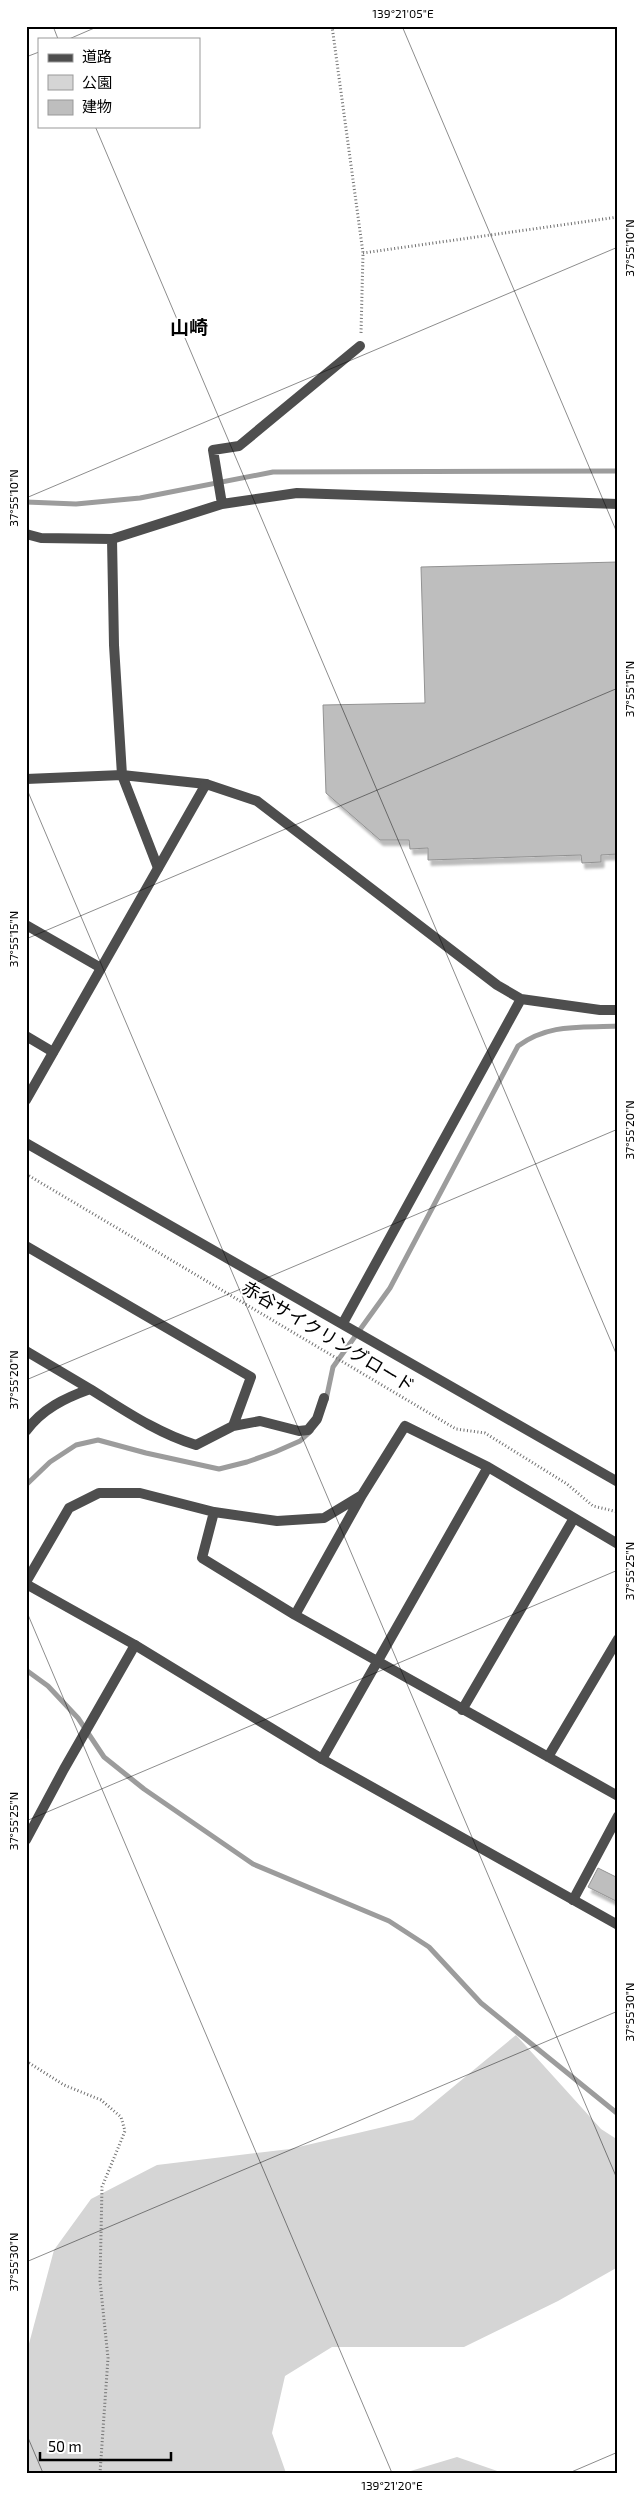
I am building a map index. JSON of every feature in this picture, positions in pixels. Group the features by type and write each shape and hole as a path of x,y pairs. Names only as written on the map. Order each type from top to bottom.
{"street":[{"path":"222,504 213,450 239,446 360,346"},
{"path":"26,534 41,538 112,539 222,504 297,493 618,504"},
{"path":"112,539 114,644 122,775 158,868"},
{"path":"26,779 122,775 206,784 257,801 497,985 521,999 600,1010 618,1010"},
{"path":"26,1100 206,784"},
{"path":"26,925 102,968"},
{"path":"342,1323 521,999"},
{"path":"26,1036 53,1052"},
{"path":"26,1143 618,1482"},
{"path":"26,1246 250,1377 233,1426"},
{"path":"26,1351 151,1426 174,1438 196,1444 233,1426 260,1420 299,1430 308,1430 317,1419 324,1398"},
{"path":"26,1431 33,1422 62,1399 90,1389"},
{"path":"295,1615 362,1494 405,1426 488,1468 618,1544"},
{"path":"322,1759 488,1468"},
{"path":"362,1494 324,1518 277,1521 214,1512 140,1493 99,1493 70,1508 26,1583 135,1645 322,1759 618,1925"},
{"path":"214,1512 202,1558 295,1615 618,1796"},
{"path":"462,1710 574,1518"},
{"path":"548,1757 618,1639"},
{"path":"26,1840 135,1645"},
{"path":"573,1900 618,1816"}],"path":[{"path":"332,26 363,253 360,346"},
{"path":"363,253 618,217"},
{"name":"赤谷サイクリングロード","path":"26,1174 456,1429 484,1432 567,1484 593,1506 618,1512"},
{"path":"26,2062 64,2086 101,2100 121,2117 125,2132 102,2188 100,2281 108,2358 100,2473"}],"green space":[{"path":"516,2035 601,2129 618,2140 618,2267 558,2301 464,2347 332,2347 285,2376 272,2433 286,2473 26,2473 26,2355 54,2250 91,2199 157,2165 290,2149 413,2120"},
{"path":"457,2457 503,2473 404,2473"}],"building":[{"path":"618,562 618,854 601,855 601,862 582,863 581,855 428,860 428,848 410,849 409,840 380,840 326,793 323,705 425,703 421,567"},
{"path":"598,1868 618,1878 618,1902 588,1887"}],"waterway":[{"path":"26,502 76,504 140,498 273,472 618,471"},
{"path":"326,1400 333,1367 390,1288 518,1046 542,1033 554,1030 618,1026"},
{"path":"26,1485 50,1462 76,1445 98,1440 219,1469 275,1452 300,1441 311,1431"},
{"path":"26,1670 48,1686 78,1718 104,1757 144,1789 253,1864 389,1921 429,1947 481,2003 618,2114"}],"district":[{"name":"山崎","path":"189,327"}]}
